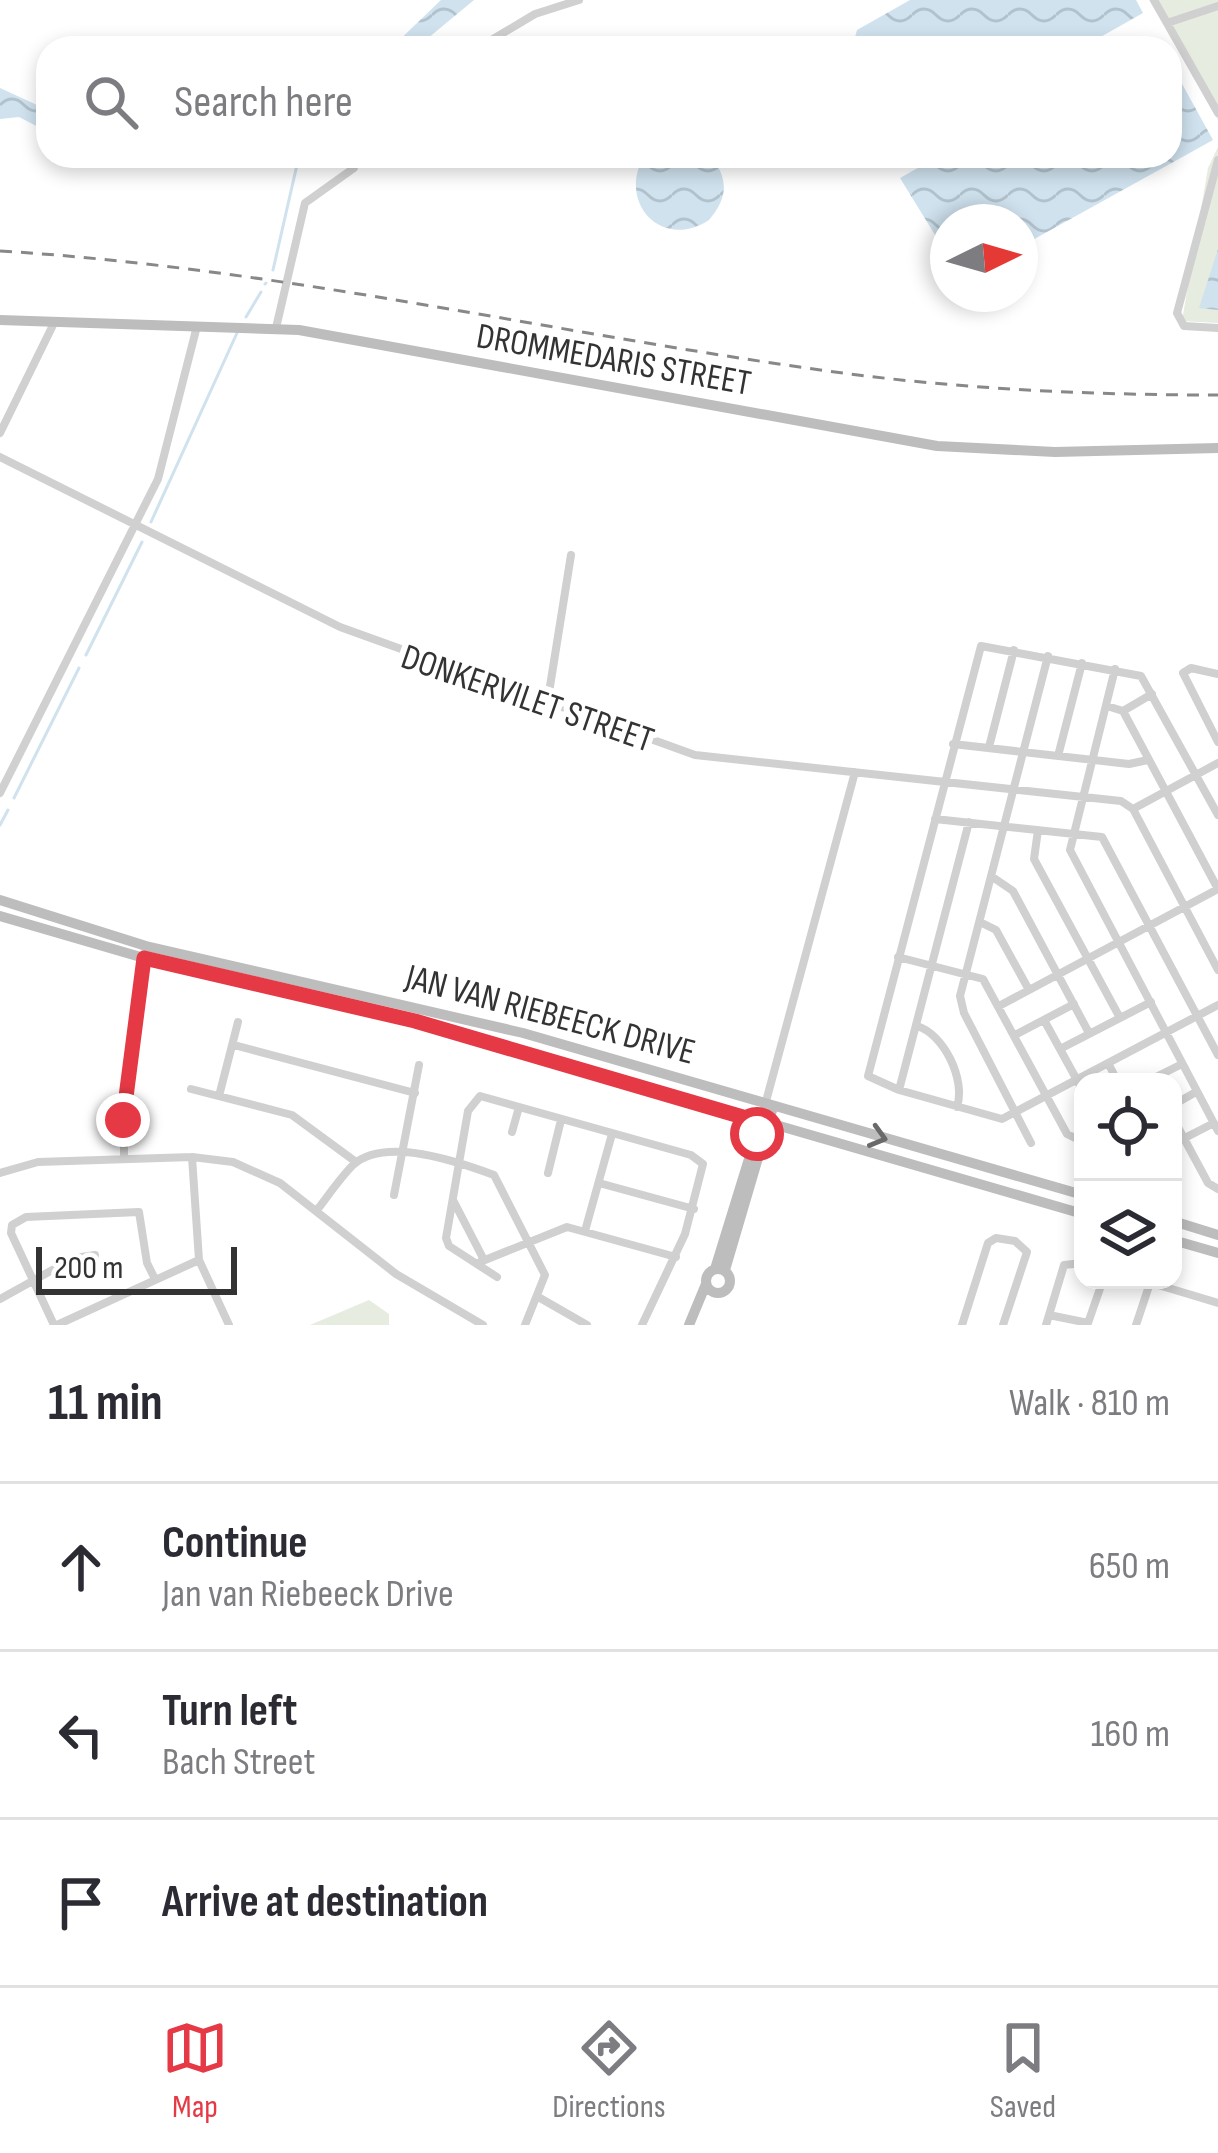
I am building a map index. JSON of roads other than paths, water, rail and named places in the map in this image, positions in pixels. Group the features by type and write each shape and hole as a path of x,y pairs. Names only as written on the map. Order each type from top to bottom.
{"main road":[{"name":"DROMMEDARIS STREET","path":"0,320 276,328 923,445 1035,452 1218,448"},
{"name":"JAN VAN RIEBEECK DRIVE","path":"0,900 145,952 461,1017 1074,1192"},
{"name":"JAN VAN RIEBEECK DRIVE","path":"0,916 432,1026 1074,1211"},
{"path":"689,1325 706,1284 720,1270 769,1106"},
{"path":"1182,1224 1218,1234"},
{"path":"1182,1243 1218,1253"},
{"path":"700,1306 730,1283 720,1270"},
{"path":"706,1284 721,1293"}],"street":[{"path":"498,36 535,14 578,0"},
{"path":"1154,0 1174,36"},
{"path":"1167,23 1218,6"},
{"path":"1182,49 1218,113"},
{"path":"1218,160 1177,314 1184,326 1218,328"},
{"path":"276,328 300,213 320,188 354,168"},
{"path":"0,433 55,321"},
{"path":"0,793 167,458 197,325"},
{"name":"DONKERVILET STREET","path":"0,457 355,634 695,755 1121,801 1133,809"},
{"path":"547,705 571,555"},
{"path":"1074,1081 998,1119 872,1081 868,1072 979,649 1014,650 1141,676 1218,815"},
{"path":"988,748 1014,650"},
{"path":"1031,1143 964,1013 965,974 1048,656"},
{"path":"1058,756 1082,662"},
{"path":"1218,674 1190,668 1183,674 1218,742"},
{"path":"1115,669 1072,854 1217,1125 1184,1139"},
{"path":"1123,711 1152,694"},
{"path":"999,1006 1218,889 1123,711 1107,706"},
{"path":"953,744 1092,760 1148,760"},
{"path":"1218,764 1133,809 1218,970"},
{"path":"769,1106 855,772"},
{"path":"935,819 1105,840 1218,1055"},
{"path":"898,1090 969,822"},
{"path":"1038,830 1034,860 1120,1018"},
{"path":"991,876 1010,886 1089,1034"},
{"path":"980,922 996,930 1029,990"},
{"path":"124,1159 124,1092 145,952"},
{"path":"898,957 982,979 1067,1134 1074,1138"},
{"path":"1060,1048 1150,1002"},
{"path":"1015,1035 1074,1004"},
{"path":"1089,1073 1218,1005"},
{"path":"1044,1019 1074,1074"},
{"path":"219,1096 238,1022"},
{"path":"916,1026 936,1035 962,1086 957,1107"},
{"path":"234,1045 416,1093"},
{"path":"1108,1063 1113,1073"},
{"path":"1164,1073 1182,1064"},
{"path":"394,1196 406,1154 419,1065"},
{"path":"191,1089 300,1119 356,1162"},
{"path":"1182,1101 1196,1092"},
{"path":"482,1261 447,1243 472,1100 484,1096 700,1161 704,1172 694,1209 642,1325"},
{"path":"512,1132 519,1106"},
{"path":"548,1173 561,1120"},
{"path":"585,1231 612,1134"},
{"path":"1182,1135 1208,1183 1218,1190"},
{"path":"316,1210 356,1162 383,1153 458,1164 498,1179 545,1275 540,1298 525,1325"},
{"path":"192,1156 199,1260 229,1325"},
{"path":"0,1173 38,1162 192,1156 254,1170 316,1210 397,1274 483,1325"},
{"path":"599,1183 694,1209"},
{"path":"452,1199 482,1261 497,1277"},
{"path":"155,1279 147,1263 139,1212 30,1215 15,1222 11,1233 55,1325 199,1260"},
{"path":"482,1261 562,1228 676,1257"},
{"path":"962,1325 988,1244 997,1238 1015,1241 1027,1252 1003,1325"},
{"path":"0,1299 74,1258 94,1255"},
{"path":"1074,1264 1064,1265 1047,1320 1088,1323 1099,1289"},
{"path":"1136,1325 1149,1286 1155,1284 1218,1303"},
{"path":"540,1298 586,1325"}],"water":[{"path":"441,0 474,0 430,36 404,36"},
{"path":"910,0 1136,0 1143,13 1102,36 855,36 857,30"},
{"path":"1182,84 1213,140 1182,157"},
{"path":"0,88 36,104 36,126 19,117 0,119"},
{"path":"639,168 718,168 724,188 709,220 675,230 661,226 640,205"},
{"path":"918,168 1162,168 1038,237 1038,204 930,204 930,227 900,178"},
{"path":"1218,249 1218,310 1199,308"}],"waterway":[{"path":"273,270 296,168"},
{"path":"246,317 261,292"},
{"path":"151,522 237,333"},
{"path":"86,655 142,542"},
{"path":"14,798 79,668"},
{"path":"0,825 8,810"}],"railway":[{"path":"0,251 104,259 312,286 876,377 1023,390 1218,395"}]}
